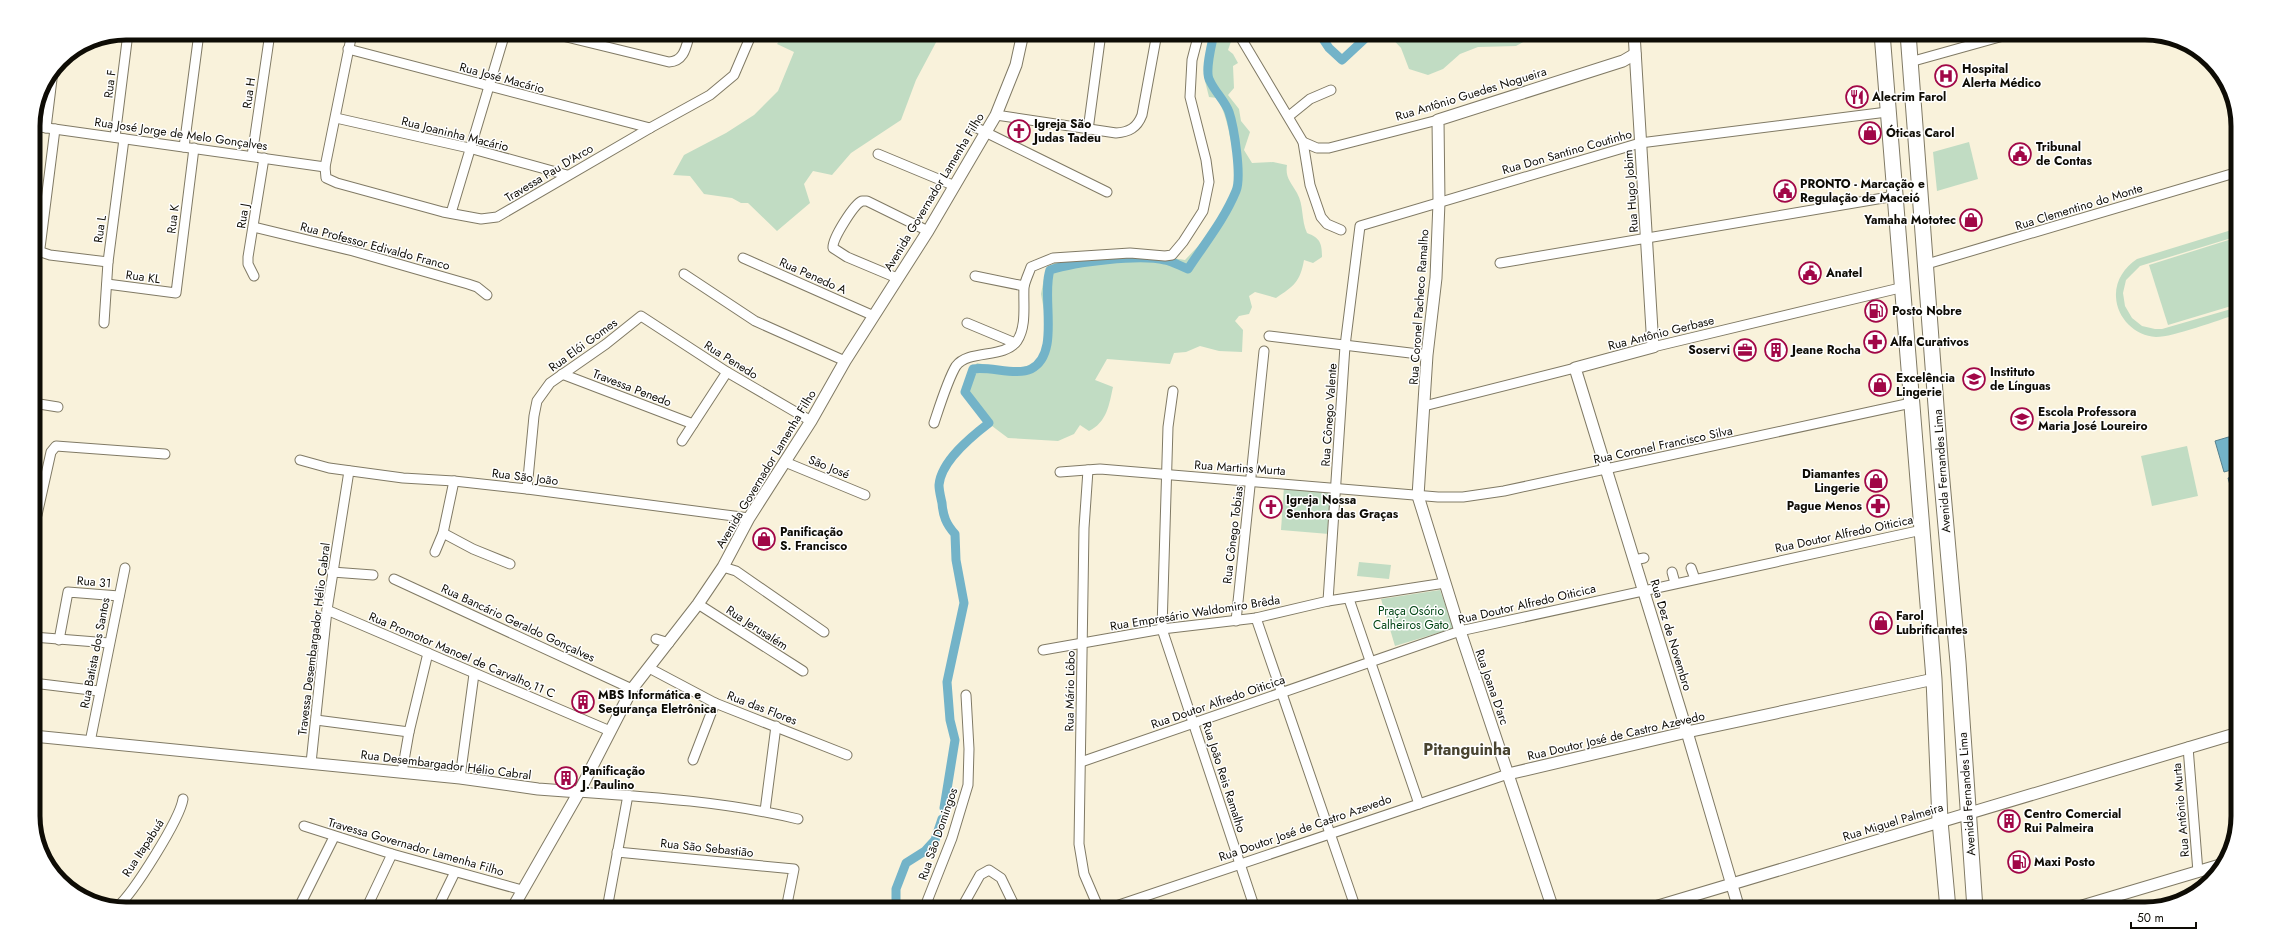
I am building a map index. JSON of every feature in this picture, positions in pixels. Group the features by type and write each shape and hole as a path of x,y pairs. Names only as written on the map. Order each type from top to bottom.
{"highway":[{"name":"Avenida Fernandes Lima","path":"1882,40 1887,112 1904,287 1911,403 1934,680 1940,821 1947,902"},
{"name":"Avenida Fernandes Lima","path":"1908,40 1927,264 1940,459 1958,662 1974,902"}],"street":[{"name":"Rua F","path":"120,138 127,40"},
{"path":"184,147 198,40"},
{"name":"Rua H","path":"252,156 269,40"},
{"path":"325,167 336,118 350,40"},
{"path":"450,213 503,40"},
{"path":"579,40 669,62 676,62 681,58 685,52 688,40"},
{"name":"Travessa Pau D'Arco","path":"325,167 326,178 331,181 450,213 481,219 497,217 710,95 725,84 734,74 749,40"},
{"name":"Avenida Governador Lamenha Filho","path":"516,902 579,792 632,689 698,604 722,567 749,518 811,421 845,361 955,186 996,115 1016,65 1021,40"},
{"path":"1088,130 1100,40"},
{"path":"996,115 1088,130 1116,133 1130,130 1136,126 1142,115 1156,40"},
{"path":"934,423 957,365 970,358 1002,351 1015,343 1020,336 1024,311 1024,286 1031,267 1053,258 1130,253 1165,256 1172,255 1183,242 1203,210 1209,182 1206,160 1190,97 1192,60 1197,40"},
{"path":"1242,40 1289,116 1303,142 1310,185 1321,216 1327,224 1341,230"},
{"name":"Rua Hugo Jobim","path":"1634,40 1653,347"},
{"path":"1910,62 1989,40"},
{"name":"Rua José Macário","path":"348,49 650,128"},
{"name":"Rua Antônio Guedes Nogueira","path":"1303,142 1317,148 1330,148 1438,120 1623,61 1635,54"},
{"path":"1623,61 1635,65"},
{"path":"52,82 45,203 40,248 41,252 50,255 108,262"},
{"path":"1289,116 1310,99 1331,90"},
{"name":"Rua Don Santino Coutinho","path":"1358,231 1360,226 1366,223 1640,142 1887,112"},
{"name":"Rua Joaninha Macário","path":"336,118 469,148 567,176"},
{"name":"Rua Coronel Pacheco Ramalho","path":"1418,496 1427,355 1436,278 1439,202 1438,120"},
{"name":"Rua José Jorge de Melo Gonçalves","path":"40,127 325,167"},
{"path":"976,127 1107,192"},
{"name":"Rua L","path":"104,323 108,262 120,138"},
{"name":"Rua K","path":"176,293 194,148"},
{"path":"878,154 955,186"},
{"name":"Rua J","path":"254,276 248,264 248,257 264,158"},
{"name":"Rua Clementino do Monte","path":"1927,264 2231,174"},
{"path":"1500,263 1895,196"},
{"path":"897,278 847,257 833,248 835,239 856,205 862,201 867,202 928,230"},
{"path":"40,203 45,203"},
{"name":"Rua Professor Edivaldo Franco","path":"254,227 353,251 468,284 477,287 487,295"},
{"name":"Rua Cônego Valente","path":"1328,601 1345,346 1358,231"},
{"name":"Rua Penedo A","path":"743,258 874,316"},
{"path":"684,274 755,321 845,361"},
{"path":"975,276 1024,286"},
{"name":"Rua KL","path":"107,284 176,293"},
{"name":"Rua Antônio Gerbase","path":"1424,406 1653,347 1904,287"},
{"name":"Rua Penedo","path":"641,316 727,372 811,421"},
{"name":"Rua Elói Gomes","path":"527,489 534,416 537,401 550,383 606,344 641,316"},
{"path":"967,324 1015,343"},
{"path":"1269,336 1427,355"},
{"name":"Rua Cônego Tobias","path":"1236,621 1252,481 1264,351"},
{"name":"Rua Dez de Novembro","path":"1575,368 1606,469 1639,559 1643,590 1687,732 1730,885 1736,902"},
{"path":"682,442 727,372"},
{"name":"Travessa Penedo","path":"562,374 693,424"},
{"path":"1162,629 1168,475 1168,427 1173,391"},
{"name":"Rua Coronel Francisco Silva","path":"1418,496 1463,497 1504,491 1911,403"},
{"path":"40,404 58,407"},
{"path":"40,502 51,452 59,445 165,454"},
{"name":"Rua São João","path":"300,460 329,468 402,478 454,481 527,489 749,518"},
{"name":"São José","path":"785,462 865,495"},
{"name":"Rua Martins Murta","path":"1060,472 1088,470 1168,475 1418,496"},
{"name":"Rua Mário Lôbo","path":"1088,470 1084,528 1080,860 1089,890 1095,902"},
{"name":"Travessa Desembargador Hélio Cabral","path":"311,764 327,610 349,471"},
{"path":"435,552 442,533 454,481"},
{"name":"Rua Joana D'arc","path":"1418,496 1460,631 1551,902"},
{"name":"Rua Doutor Alfredo Oiticica","path":"1081,762 1460,631 1922,530"},
{"path":"442,533 473,549 510,564"},
{"path":"722,567 736,571 824,632"},
{"name":"Rua Batista dos Santos","path":"90,742 125,568"},
{"path":"1692,568 1695,579"},
{"path":"332,572 373,575"},
{"path":"1672,572 1675,583"},
{"name":"Rua Bancário Geraldo Gonçalves","path":"394,579 632,689"},
{"name":"Rua Empresário Waldomiro Brêda","path":"1042,650 1162,629 1256,618 1328,601 1349,599 1445,583"},
{"name":"Rua 31","path":"59,640 68,592 119,596"},
{"path":"1349,599 1419,804"},
{"name":"Rua Jerusalém","path":"698,604 803,671"},
{"name":"Rua Promotor Manoel de Carvalho,11 C","path":"327,610 610,731"},
{"path":"1256,618 1353,902"},
{"name":"Rua João Reis Ramalho","path":"1162,629 1253,902"},
{"path":"40,638 109,643"},
{"path":"656,639 668,643"},
{"path":"402,772 409,732 428,653"},
{"name":"Rua das Flores","path":"649,668 715,703 847,755"},
{"path":"460,778 474,674"},
{"name":"Rua Doutor José de Castro Azevedo","path":"1128,902 1508,774 1687,732 1934,680"},
{"path":"40,684 100,691"},
{"name":"Rua São Domingos","path":"927,902 952,838 968,785 970,750 966,695"},
{"path":"693,760 715,703"},
{"path":"316,720 409,732"},
{"path":"765,811 776,726"},
{"name":"Rua Miguel Palmeira","path":"1672,902 1968,812 2231,735"},
{"name":"Rua Desembargador Hélio Cabral","path":"40,737 460,778 538,789 628,795 765,811 798,819"},
{"name":"Rua Antônio Murta","path":"2188,747 2198,872"},
{"path":"609,902 628,795"},
{"name":"Rua Itapabuá","path":"121,902 155,855 181,810 183,799"},
{"name":"Travessa Governador Lamenha Filho","path":"304,826 334,837 522,890"},
{"path":"302,902 334,837"},
{"name":"Rua São Sebastião","path":"617,852 794,869 787,902"},
{"path":"369,902 392,854"},
{"path":"2096,902 2214,867"},
{"path":"965,902 980,875 989,870 1002,878 1013,902"},
{"path":"441,902 455,872"}],"green space":[{"path":"780,40 937,40 916,80 901,120 851,153 832,175 813,171 804,184 810,203 777,231 748,203 741,203 732,198 704,194 690,176 673,175 684,155 726,133 754,115 778,91 794,52 777,44"},
{"path":"1213,40 1232,40 1228,50 1233,54 1238,63 1233,66 1234,88 1228,95 1239,109 1241,121 1250,132 1244,150 1252,163 1273,162 1287,165 1289,180 1297,193 1302,208 1305,228 1307,233 1315,237 1321,245 1322,257 1313,263 1304,260 1298,279 1292,287 1276,298 1255,292 1249,296 1252,307 1249,314 1239,316 1235,321 1243,330 1242,352 1219,351 1200,346 1186,352 1174,353 1170,364 1107,359 1095,380 1113,387 1106,412 1100,423 1095,427 1089,431 1080,425 1074,434 1058,441 1008,438 984,420 965,392 968,375 977,363 1013,370 1037,363 1042,359 1048,333 1041,294 1046,268 1058,261 1160,256 1185,260 1212,230 1227,207 1237,182 1238,166 1226,119 1217,98 1209,97 1205,81"},
{"path":"1394,40 1527,40 1516,46 1478,47 1460,54 1443,69 1428,75 1409,69 1401,48"},
{"path":"1969,142 1978,179 1937,191 1933,152"},
{"path":"2231,230 2231,238 2140,266 2126,280 2123,293 2125,306 2132,318 2142,326 2155,329 2162,329 2231,309 2231,316 2164,336 2148,336 2134,329 2128,324 2120,312 2117,305 2116,291 2121,275 2128,266 2137,259"},
{"path":"2231,239 2231,306 2168,325 2149,265"},
{"path":"2187,446 2198,496 2152,506 2141,456"},
{"path":"1284,486 1332,490 1329,534 1281,530"},
{"path":"1359,562 1391,565 1389,579 1357,576"},
{"name":"Praça Osório Calheiros Gato","path":"1440,590 1454,628 1395,646 1381,599"}],"water":[{"path":"2231,436 2231,470 2224,472 2215,441"},
{"path":"2231,477 2231,488 2228,478"}],"waterway":[{"path":"944,808 955,740 950,720 947,682 964,603 956,560 955,534 949,527 944,516 939,485 941,476 951,458 966,442 989,423 965,392 973,369 980,368 1018,372 1031,369 1040,362 1045,351 1048,338 1047,295 1050,270 1075,264 1124,258 1154,258 1173,262 1188,269 1226,212 1238,184 1237,152 1231,119 1223,100 1208,77 1209,58 1213,40"},
{"path":"1324,40 1329,48 1342,60 1363,40"},
{"path":"896,902 896,889 906,863 925,851 935,840 942,819"}],"place":[{"name":"Hospital Alerta Médico","path":"1946,76"},
{"name":"Alecrim Farol","path":"1857,97"},
{"name":"Igreja São Judas Tadeu","path":"1019,131"},
{"name":"Óticas Carol","path":"1870,133"},
{"name":"Tribunal de Contas","path":"2020,154"},
{"name":"PRONTO - Marcação e Regulação de Maceió","path":"1785,191"},
{"name":"Yamaha Mototec","path":"1971,220"},
{"name":"Anatel","path":"1810,273"},
{"name":"Posto Nobre","path":"1876,311"},
{"name":"Alfa Curativos","path":"1875,342"},
{"name":"Soservi","path":"1745,350"},
{"name":"Jeane Rocha","path":"1776,350"},
{"name":"Instituto de Línguas","path":"1974,379"},
{"name":"Excelência Lingerie","path":"1880,385"},
{"name":"Escola Professora Maria José Loureiro","path":"2022,419"},
{"name":"Diamantes Lingerie","path":"1876,481"},
{"name":"Pague Menos","path":"1878,506"},
{"name":"Igreja Nossa Senhora das Graças","path":"1271,507"},
{"name":"Panificação S. Francisco","path":"764,539"},
{"name":"Farol Lubrificantes","path":"1881,623"},
{"name":"MBS Informática e Segurança Eletrônica","path":"583,702"},
{"name":"Panificação J. Paulino","path":"566,778"},
{"name":"Centro Comercial Rui Palmeira","path":"2009,821"},
{"name":"Maxi Posto","path":"2019,862"}],"district":[{"name":"Pitanguinha","path":"1467,749"}]}
